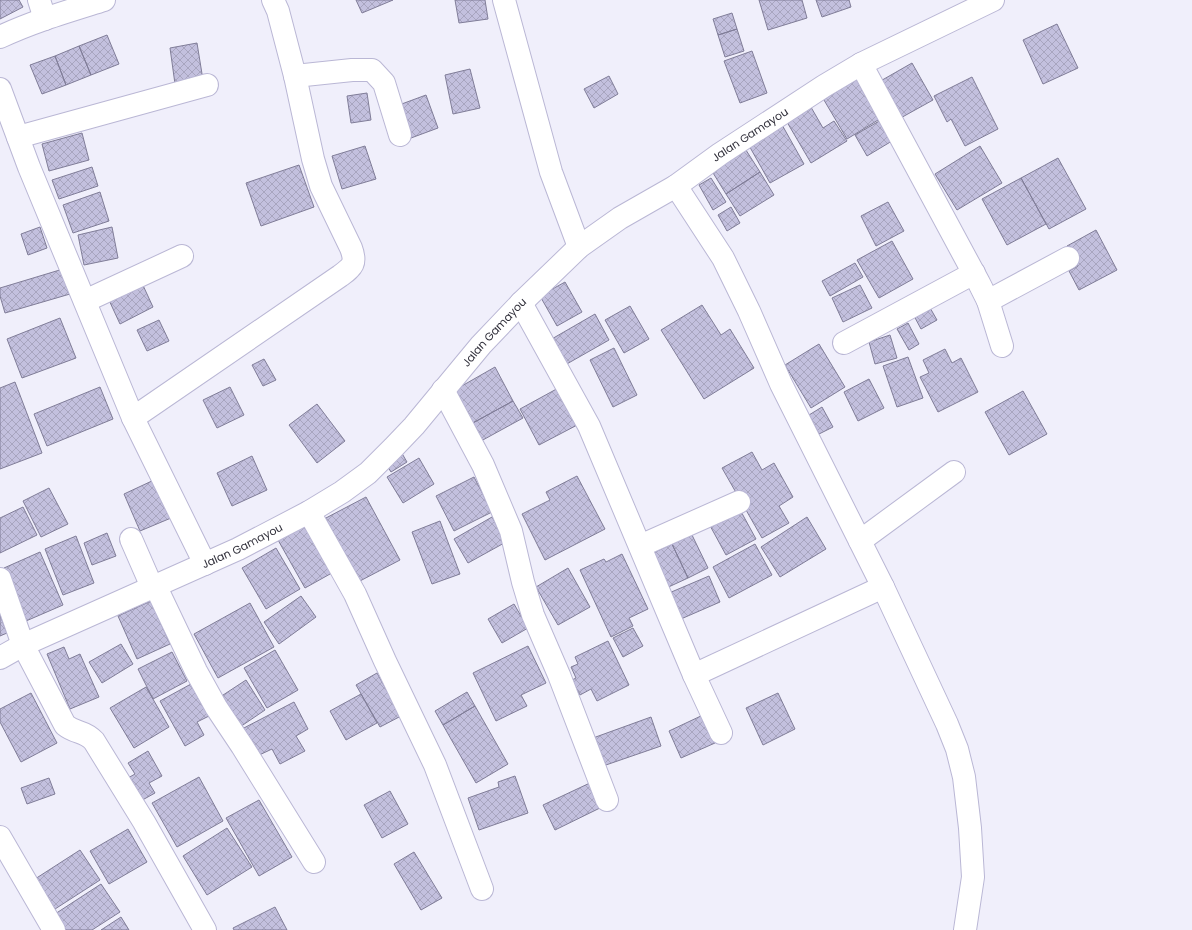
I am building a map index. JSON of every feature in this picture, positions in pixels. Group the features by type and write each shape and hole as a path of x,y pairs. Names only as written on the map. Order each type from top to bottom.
{"street":[{"path":"0,37 18,28 42,9 104,0"},
{"path":"132,418 340,276 350,269 353,264 354,254 321,186 313,159 295,76 278,11 273,0"},
{"path":"504,0 552,172 579,247"},
{"name":"Jalan Gamayou","path":"0,658 23,645 205,564 309,512 342,492 368,474 414,426 481,345 579,247 620,218 676,186 720,154 824,86 861,64 993,0"},
{"path":"861,64 974,273 988,301 1002,346"},
{"path":"295,76 352,70 372,70 384,83 400,135"},
{"path":"18,137 207,85"},
{"path":"0,89 28,167 132,418 205,564"},
{"path":"676,186 723,258 749,310 781,384 883,587 947,724 957,749 964,777 970,828 972,878 964,930"},
{"path":"84,301 182,256"},
{"path":"988,301 1068,258"},
{"path":"844,343 974,273"},
{"path":"521,304 589,426 694,674 721,733"},
{"path":"443,390 483,465 511,531 523,582 533,615 559,675 607,800"},
{"path":"860,541 954,472"},
{"path":"640,546 739,502"},
{"path":"309,512 355,594 385,661 436,765 482,889"},
{"path":"131,539 196,671 216,707 314,862"},
{"path":"0,579 23,645 65,725 70,729 88,734 94,741 144,822 205,930"},
{"path":"694,674 883,587"},
{"path":"0,836 54,930"}],"building":[{"path":"0,0 19,0 23,7 0,19"},
{"path":"356,0 393,0 362,13"},
{"path":"455,0 485,0 488,19 459,23"},
{"path":"759,0 802,0 807,18 768,30"},
{"path":"816,0 849,0 851,7 822,17"},
{"path":"732,13 737,29 718,35 713,19"},
{"path":"1057,24 1078,68 1043,84 1023,40"},
{"path":"737,29 744,51 725,57 718,35"},
{"path":"107,35 119,64 91,75 79,46"},
{"path":"197,43 203,80 175,84 170,48"},
{"path":"79,46 91,75 66,85 55,56"},
{"path":"752,51 767,93 740,103 724,61"},
{"path":"55,56 66,85 42,94 30,65"},
{"path":"912,63 933,100 897,120 877,83"},
{"path":"470,69 480,108 453,114 445,75"},
{"path":"857,74 883,117 847,139 821,95"},
{"path":"609,76 618,94 594,108 584,89"},
{"path":"972,77 998,129 965,146 951,119 947,122 934,96"},
{"path":"367,93 371,120 351,123 347,96"},
{"path":"426,95 438,128 411,138 399,105"},
{"path":"808,102 823,128 834,121 847,141 811,163 784,117"},
{"path":"881,120 892,141 867,156 855,135"},
{"path":"781,123 804,164 770,183 747,142"},
{"path":"82,133 89,160 49,171 42,144"},
{"path":"365,146 376,179 342,189 332,156"},
{"path":"980,146 1002,183 957,210 935,174"},
{"path":"744,147 760,172 726,194 710,168"},
{"path":"1058,158 1086,209 1049,229 1021,178"},
{"path":"299,165 314,207 261,226 246,183"},
{"path":"92,167 98,186 59,199 52,180"},
{"path":"760,172 774,195 740,216 726,194"},
{"path":"711,178 726,202 713,210 699,185"},
{"path":"1021,178 1046,224 1007,245 982,199"},
{"path":"100,192 109,221 73,233 63,205"},
{"path":"888,202 904,231 876,246 861,216"},
{"path":"731,207 740,223 727,231 718,215"},
{"path":"40,227 47,248 28,255 21,234"},
{"path":"112,227 118,258 84,265 78,235"},
{"path":"1096,230 1117,270 1079,290 1069,271 1078,266 1067,246"},
{"path":"892,241 913,279 879,298 857,260"},
{"path":"855,263 863,277 830,296 822,281"},
{"path":"63,269 70,294 5,313 0,296 0,288"},
{"path":"141,281 153,307 120,324 108,298"},
{"path":"565,282 582,312 557,326 540,296"},
{"path":"860,285 872,308 843,322 832,298"},
{"path":"702,305 721,335 730,329 754,368 704,399 661,330"},
{"path":"630,306 649,339 624,353 605,320"},
{"path":"929,306 937,320 921,329 913,314"},
{"path":"595,314 609,340 565,365 550,340"},
{"path":"60,318 76,358 22,378 7,339"},
{"path":"159,320 169,341 147,351 137,330"},
{"path":"908,323 919,344 909,350 897,329"},
{"path":"890,335 897,358 875,364 869,342"},
{"path":"819,344 845,387 811,408 785,365"},
{"path":"614,348 637,395 613,407 590,360"},
{"path":"945,349 952,363 961,358 978,392 938,412 920,377 929,373 923,360"},
{"path":"908,357 923,398 897,407 883,366"},
{"path":"264,359 276,380 263,386 252,365"},
{"path":"495,367 513,401 471,424 453,391"},
{"path":"869,379 884,408 858,421 844,392"},
{"path":"15,382 42,453 0,469 0,388"},
{"path":"562,386 581,423 539,445 520,409"},
{"path":"100,387 113,419 47,446 34,414"},
{"path":"230,387 244,415 217,428 203,400"},
{"path":"1023,391 1047,434 1009,455 985,412"},
{"path":"513,401 523,418 481,441 471,424"},
{"path":"317,404 345,441 317,463 289,425"},
{"path":"822,407 833,427 819,434 809,415"},
{"path":"400,450 407,462 391,472 384,461"},
{"path":"752,452 762,470 774,463 793,497 779,506 789,523 762,538 722,468"},
{"path":"252,456 267,490 232,506 217,473"},
{"path":"419,458 434,484 403,503 387,477"},
{"path":"577,476 605,529 545,560 522,514 550,500 546,492"},
{"path":"474,477 492,512 454,531 436,496"},
{"path":"154,480 171,518 140,531 124,494"},
{"path":"49,488 68,524 41,537 23,501"},
{"path":"366,497 400,560 358,582 324,519"},
{"path":"738,506 756,539 726,555 708,522"},
{"path":"23,507 37,535 0,553 0,518"},
{"path":"492,517 506,542 468,563 454,539"},
{"path":"807,517 826,549 780,577 761,547"},
{"path":"312,521 339,569 305,588 278,540"},
{"path":"440,521 460,574 432,584 412,532"},
{"path":"107,533 116,556 92,565 84,543"},
{"path":"692,535 708,568 688,578 672,544"},
{"path":"76,536 94,583 63,595 45,549"},
{"path":"672,544 688,578 662,590 645,557"},
{"path":"755,544 772,575 729,598 713,567"},
{"path":"276,548 300,589 266,609 242,568"},
{"path":"40,552 63,605 26,621 4,568"},
{"path":"622,554 648,609 629,618 633,626 611,637 580,570 604,559 606,562"},
{"path":"568,568 590,607 558,625 536,587"},
{"path":"709,576 720,602 674,622 662,596"},
{"path":"301,596 316,617 279,644 264,622"},
{"path":"151,601 170,644 137,659 118,616"},
{"path":"250,603 274,647 218,678 194,634"},
{"path":"514,604 528,628 502,643 488,619"},
{"path":"0,615 7,633 0,636"},
{"path":"633,628 643,646 623,657 613,638"},
{"path":"608,641 629,685 597,701 591,689 580,695 572,680 576,678 571,667 578,664 575,657"},
{"path":"121,644 133,664 102,683 89,662"},
{"path":"528,646 546,683 521,695 527,706 496,721 473,673"},
{"path":"64,647 69,659 80,654 99,697 70,709 47,654"},
{"path":"275,650 298,690 267,708 244,668"},
{"path":"172,652 187,681 153,699 138,669"},
{"path":"377,673 401,716 380,727 356,685"},
{"path":"246,680 265,710 237,729 217,699"},
{"path":"191,684 209,716 197,722 204,735 185,746 160,701"},
{"path":"146,687 169,727 134,748 110,708"},
{"path":"467,692 475,706 443,725 435,711"},
{"path":"31,693 57,743 21,762 0,722 0,709"},
{"path":"778,693 795,729 763,745 746,708"},
{"path":"361,694 377,723 346,740 330,711"},
{"path":"294,702 308,729 296,736 305,751 280,764 272,749 255,757 240,730"},
{"path":"475,706 508,764 476,783 443,725"},
{"path":"703,715 715,743 681,758 669,731"},
{"path":"651,717 661,746 603,766 593,738"},
{"path":"148,751 162,776 149,783 155,793 137,803 128,778 135,774 128,763"},
{"path":"515,776 528,813 479,830 468,798 499,787 498,782"},
{"path":"199,777 223,821 177,847 152,803"},
{"path":"49,778 55,794 27,804 21,788"},
{"path":"592,782 604,806 555,830 543,805"},
{"path":"390,791 408,824 382,838 364,805"},
{"path":"259,800 292,857 259,876 226,818"},
{"path":"227,828 252,867 207,895 183,856"},
{"path":"128,829 147,862 109,884 90,851"},
{"path":"80,850 100,880 55,909 35,879"},
{"path":"414,852 442,898 421,910 394,864"},
{"path":"101,884 120,912 92,930 66,930 55,914"},
{"path":"275,907 287,930 234,930 233,928"},
{"path":"121,917 129,930 101,930"}]}
